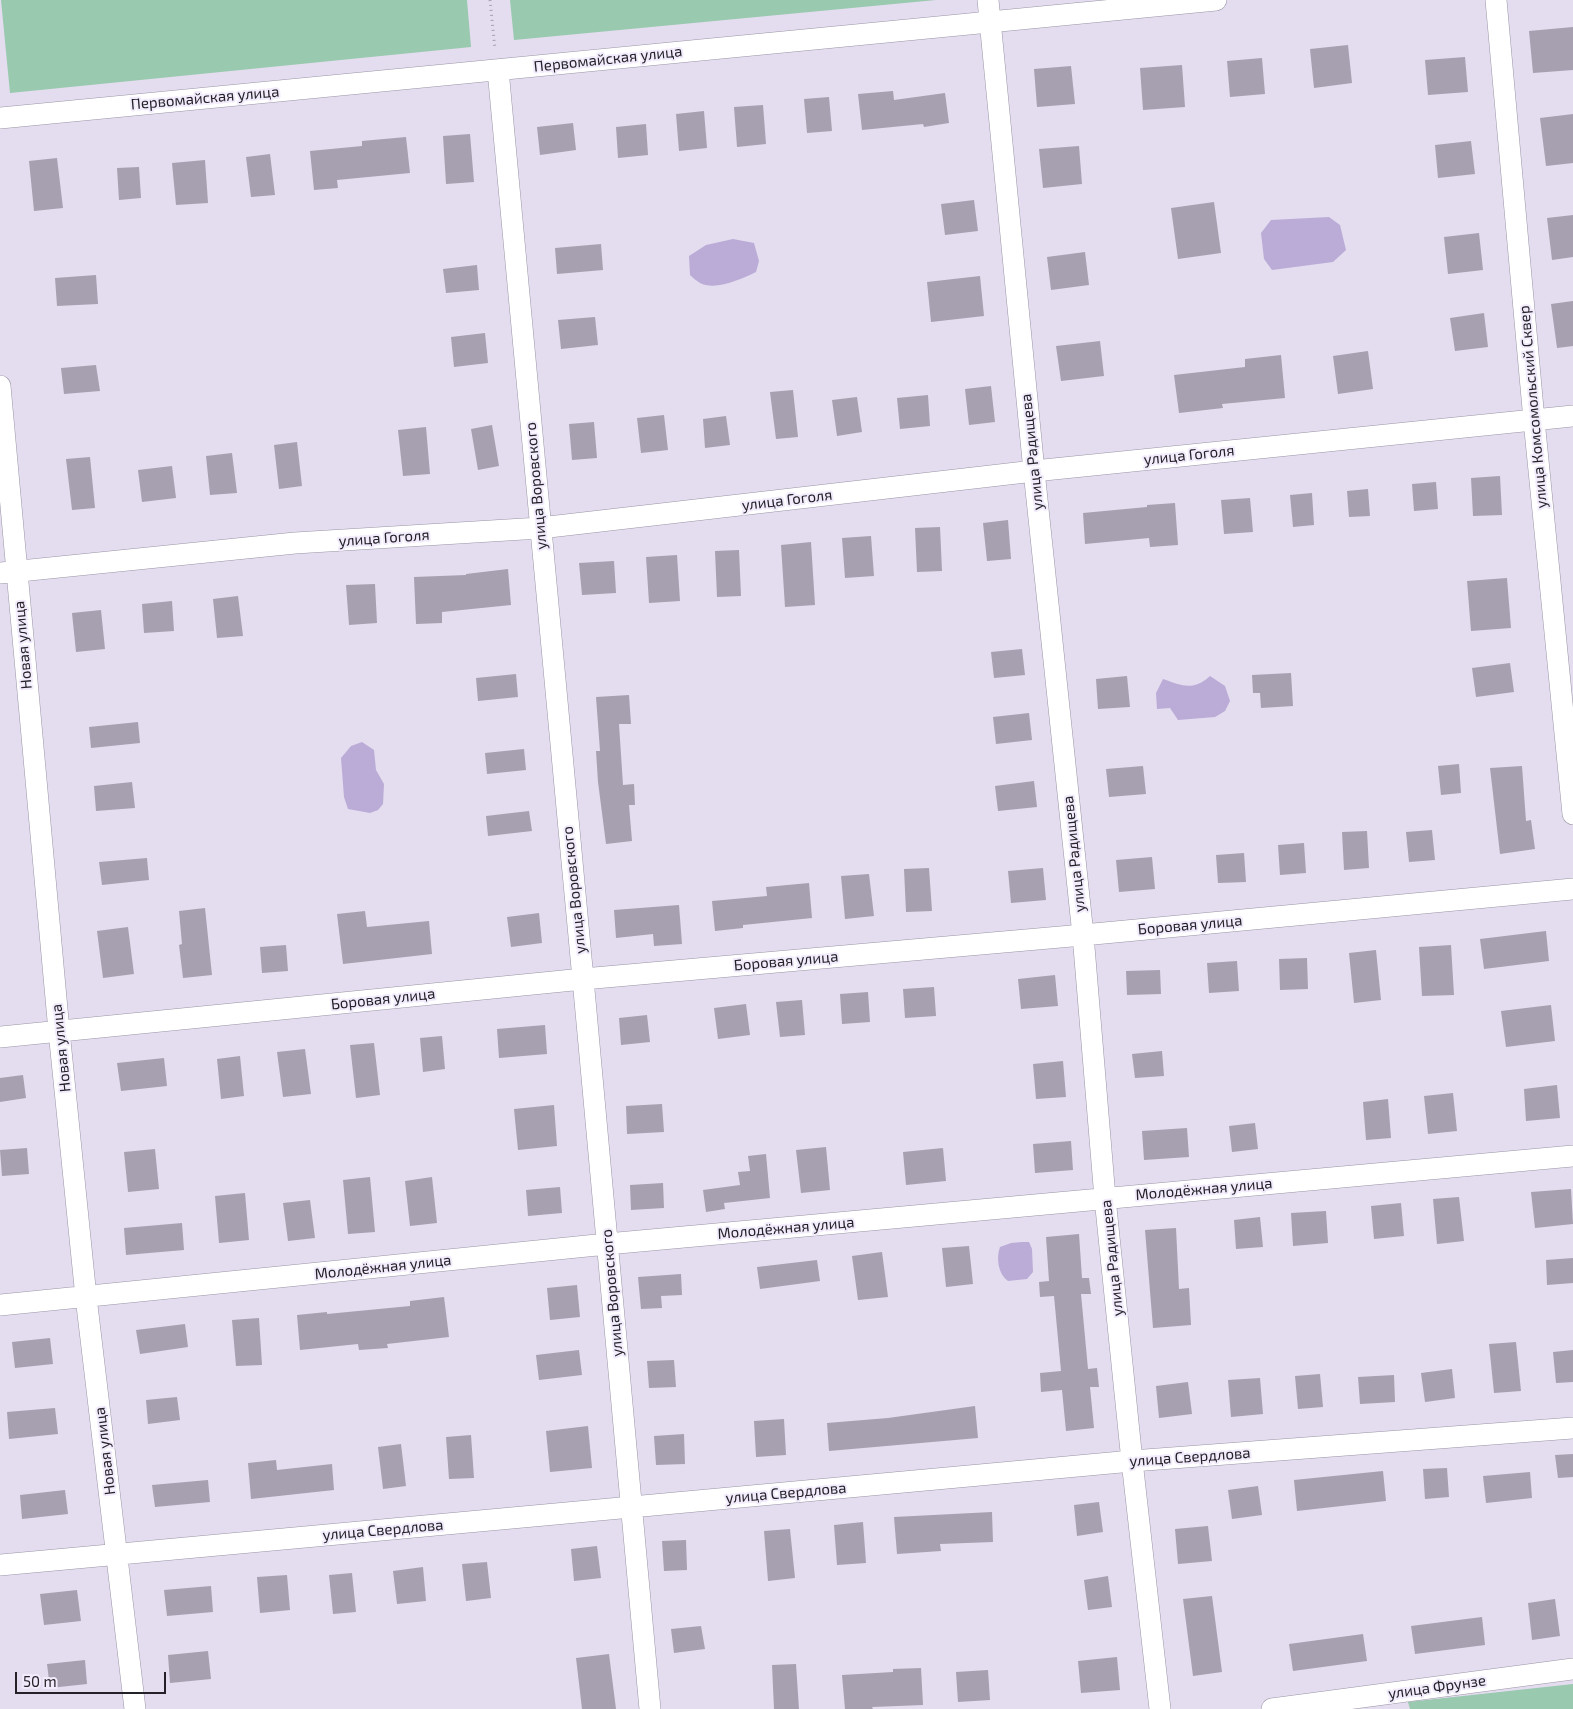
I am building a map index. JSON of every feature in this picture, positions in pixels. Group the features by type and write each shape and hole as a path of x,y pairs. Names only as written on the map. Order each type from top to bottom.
{"street":[{"name":"улица Радищева","path":"988,0 1034,471 1083,935 1132,1461 1160,1709"},
{"name":"Первомайская улица","path":"0,118 1216,0"},
{"name":"улица Комсомольский Сквер","path":"1496,0 1534,420 1573,814"},
{"name":"улица Воровского","path":"498,70 650,1709"},
{"name":"Новая улица","path":"0,386 8,572 59,1031 86,1298 134,1709"},
{"name":"улица Гоголя","path":"8,572 295,544 540,528 1034,471 1573,416"},
{"name":"Боровая улица","path":"0,1037 583,979 1573,889"},
{"name":"Молодёжная улица","path":"0,1305 86,1298 607,1244 1573,1156"},
{"name":"улица Свердлова","path":"0,1565 1132,1461 1573,1428"},
{"name":"улица Фрунзе","path":"1272,1709 1573,1669"}],"path":[{"path":"490,0 498,70"}],"green space":[{"path":"1,0 467,0 471,47 10,93"},
{"path":"510,0 936,0 514,40"},
{"path":"1573,1684 1573,1709 1410,1709 1408,1702"}],"shaded area":[{"path":"1329,217 1340,225 1346,250 1333,262 1272,270 1264,259 1261,233 1271,220"},
{"path":"733,239 754,243 759,261 756,272 728,283 713,286 700,283 690,275 689,256 706,245"},
{"path":"1210,676 1225,686 1230,701 1225,711 1215,717 1178,720 1170,708 1157,709 1156,693 1163,679 1188,686 1199,684"},
{"path":"362,742 374,750 376,770 384,784 383,804 378,810 370,813 348,809 344,797 341,758 351,746"},
{"path":"1029,1242 1032,1249 1033,1272 1027,1279 1008,1281 1002,1274 999,1266 998,1256 1000,1247"}],"building":[{"path":"1573,27 1573,70 1533,73 1529,31"},
{"path":"1348,45 1352,83 1314,88 1310,49"},
{"path":"1465,57 1468,92 1428,95 1425,60"},
{"path":"1262,58 1265,94 1230,97 1227,61"},
{"path":"1182,65 1185,107 1143,110 1140,68"},
{"path":"1071,66 1075,104 1037,107 1034,69"},
{"path":"893,91 894,100 945,93 949,123 924,127 923,124 862,130 858,94"},
{"path":"829,97 832,131 807,133 804,99"},
{"path":"763,105 766,144 737,147 734,107"},
{"path":"704,111 707,148 679,151 676,114"},
{"path":"1573,114 1573,163 1546,166 1540,118"},
{"path":"573,123 576,150 540,155 537,127"},
{"path":"646,124 648,155 618,158 616,127"},
{"path":"470,134 474,182 446,184 443,136"},
{"path":"406,137 410,173 337,180 338,188 314,190 310,151 362,146 362,141"},
{"path":"1471,141 1475,174 1438,178 1435,145"},
{"path":"1079,146 1082,184 1043,188 1039,149"},
{"path":"270,154 275,195 251,197 246,157"},
{"path":"57,158 63,208 34,211 29,161"},
{"path":"205,160 208,203 176,205 172,163"},
{"path":"139,167 141,198 119,200 117,168"},
{"path":"974,200 978,231 945,235 941,204"},
{"path":"1214,202 1221,253 1178,259 1171,208"},
{"path":"1573,215 1573,257 1552,260 1547,218"},
{"path":"1479,233 1483,270 1448,274 1444,237"},
{"path":"601,244 603,270 557,274 555,248"},
{"path":"1085,252 1089,285 1051,290 1047,257"},
{"path":"477,265 479,290 446,293 443,269"},
{"path":"96,275 98,304 57,306 55,278"},
{"path":"980,276 984,316 931,322 927,282"},
{"path":"1573,301 1573,346 1557,348 1551,304"},
{"path":"1484,313 1488,347 1455,351 1450,318"},
{"path":"595,317 598,345 561,349 558,320"},
{"path":"485,333 488,363 454,367 451,337"},
{"path":"1100,341 1104,376 1061,381 1056,346"},
{"path":"1368,351 1373,389 1338,394 1333,356"},
{"path":"1281,355 1285,398 1222,404 1223,408 1179,413 1174,375 1245,367 1245,359"},
{"path":"96,365 100,391 64,394 61,368"},
{"path":"991,386 995,422 969,425 965,389"},
{"path":"793,390 798,437 776,439 770,392"},
{"path":"928,395 930,426 900,429 897,398"},
{"path":"857,397 862,432 837,436 832,400"},
{"path":"664,415 668,450 641,453 637,418"},
{"path":"726,416 730,445 705,448 703,419"},
{"path":"594,422 597,458 572,460 569,424"},
{"path":"492,425 499,466 478,470 471,429"},
{"path":"426,427 430,474 403,476 398,430"},
{"path":"297,442 302,486 279,489 274,445"},
{"path":"232,453 237,493 210,495 206,456"},
{"path":"90,457 95,508 72,510 66,459"},
{"path":"172,466 176,498 142,502 138,470"},
{"path":"1500,476 1502,515 1473,516 1471,478"},
{"path":"1436,482 1438,509 1414,511 1412,484"},
{"path":"1368,489 1370,516 1349,517 1347,491"},
{"path":"1312,493 1314,525 1293,527 1290,495"},
{"path":"1250,498 1253,532 1224,534 1221,500"},
{"path":"1175,503 1178,545 1150,547 1149,538 1085,544 1083,513"},
{"path":"1008,520 1011,559 987,561 983,523"},
{"path":"940,527 942,571 917,572 915,528"},
{"path":"871,536 874,576 845,578 842,538"},
{"path":"811,542 815,605 785,607 781,545"},
{"path":"739,550 741,596 717,597 715,551"},
{"path":"677,555 680,601 649,603 646,557"},
{"path":"614,561 616,593 582,595 579,563"},
{"path":"508,569 511,605 442,612 442,623 416,624 414,577 466,575"},
{"path":"1507,578 1511,628 1471,631 1467,581"},
{"path":"375,584 377,623 349,625 346,585"},
{"path":"238,596 243,636 217,638 213,599"},
{"path":"172,601 174,631 144,633 142,604"},
{"path":"101,610 105,649 76,652 72,613"},
{"path":"1022,649 1025,675 994,678 991,652"},
{"path":"1510,663 1514,692 1476,697 1472,668"},
{"path":"1291,673 1293,706 1261,708 1260,693 1253,693 1252,675"},
{"path":"516,674 518,697 478,701 476,678"},
{"path":"1127,676 1130,707 1098,709 1096,679"},
{"path":"629,695 631,724 619,724 623,785 634,784 635,805 629,805 632,841 606,844 598,782 596,751 600,751 596,697"},
{"path":"1029,713 1032,740 996,744 993,717"},
{"path":"138,722 140,743 91,748 89,727"},
{"path":"524,749 526,770 487,774 485,753"},
{"path":"1459,764 1461,793 1441,795 1438,766"},
{"path":"1143,766 1146,794 1109,797 1106,769"},
{"path":"1522,766 1526,821 1531,820 1535,849 1500,854 1490,768"},
{"path":"1034,781 1037,807 998,811 995,786"},
{"path":"132,782 135,808 96,811 94,786"},
{"path":"529,811 532,831 488,836 486,816"},
{"path":"1432,830 1435,860 1409,862 1406,832"},
{"path":"1367,831 1369,868 1344,870 1342,832"},
{"path":"1304,843 1306,873 1280,875 1278,845"},
{"path":"1244,853 1246,882 1218,883 1216,855"},
{"path":"1152,857 1155,889 1119,892 1116,860"},
{"path":"147,858 149,880 102,885 99,862"},
{"path":"929,868 932,911 906,912 904,869"},
{"path":"1043,868 1046,900 1011,903 1008,871"},
{"path":"869,874 874,916 845,919 841,876"},
{"path":"809,883 812,918 743,925 743,928 715,931 712,901 767,896 766,887"},
{"path":"679,905 682,944 654,946 653,934 616,938 614,910"},
{"path":"205,908 212,975 183,978 179,945 182,944 179,911"},
{"path":"365,911 367,927 429,921 432,954 343,964 337,914"},
{"path":"539,913 542,943 511,947 507,917"},
{"path":"128,927 134,974 103,978 97,931"},
{"path":"1546,931 1549,961 1484,969 1480,939"},
{"path":"286,945 288,971 262,973 260,947"},
{"path":"1451,945 1454,995 1422,996 1419,947"},
{"path":"1376,950 1381,1000 1354,1003 1349,953"},
{"path":"1307,958 1308,989 1280,990 1279,959"},
{"path":"1237,961 1239,991 1209,993 1207,963"},
{"path":"1160,970 1161,994 1127,995 1126,971"},
{"path":"1055,975 1058,1006 1021,1009 1018,979"},
{"path":"934,987 936,1016 905,1018 903,989"},
{"path":"868,992 870,1022 842,1024 840,994"},
{"path":"802,1000 805,1035 780,1037 776,1002"},
{"path":"746,1004 750,1035 718,1039 714,1008"},
{"path":"1551,1005 1555,1041 1506,1047 1501,1011"},
{"path":"647,1015 650,1042 621,1045 619,1018"},
{"path":"545,1025 547,1054 499,1058 497,1029"},
{"path":"442,1036 445,1069 423,1072 420,1038"},
{"path":"374,1043 380,1095 356,1098 350,1045"},
{"path":"305,1049 311,1094 283,1097 277,1052"},
{"path":"1162,1051 1164,1076 1135,1078 1132,1054"},
{"path":"240,1056 244,1096 221,1099 217,1059"},
{"path":"164,1058 167,1086 121,1091 117,1063"},
{"path":"1063,1061 1066,1097 1036,1099 1033,1064"},
{"path":"23,1075 26,1098 0,1102 0,1078"},
{"path":"1557,1085 1560,1118 1526,1121 1524,1089"},
{"path":"1453,1093 1457,1131 1428,1134 1424,1096"},
{"path":"1388,1099 1391,1138 1366,1140 1363,1102"},
{"path":"662,1104 664,1132 627,1134 626,1106"},
{"path":"554,1105 557,1146 518,1150 514,1109"},
{"path":"1255,1123 1258,1149 1232,1152 1229,1126"},
{"path":"1187,1128 1189,1157 1144,1160 1142,1131"},
{"path":"1071,1141 1073,1170 1035,1173 1033,1144"},
{"path":"826,1147 830,1190 801,1193 796,1150"},
{"path":"27,1148 29,1174 2,1176 0,1150"},
{"path":"943,1148 946,1181 906,1185 903,1152"},
{"path":"155,1149 159,1189 128,1192 124,1152"},
{"path":"766,1154 770,1198 724,1203 725,1209 706,1212 703,1190 740,1185 738,1172 750,1171 748,1156"},
{"path":"370,1177 375,1232 348,1234 343,1180"},
{"path":"432,1177 437,1223 410,1226 405,1181"},
{"path":"663,1183 664,1208 631,1210 630,1185"},
{"path":"560,1187 562,1213 528,1216 526,1190"},
{"path":"1571,1189 1573,1224 1535,1228 1531,1192"},
{"path":"245,1193 249,1240 219,1243 215,1196"},
{"path":"1459,1197 1464,1241 1437,1244 1433,1199"},
{"path":"310,1200 315,1238 288,1241 283,1203"},
{"path":"1401,1203 1404,1236 1374,1239 1371,1206"},
{"path":"1326,1211 1328,1243 1293,1246 1291,1213"},
{"path":"1260,1217 1263,1247 1236,1249 1234,1220"},
{"path":"182,1223 184,1250 126,1255 124,1228"},
{"path":"1176,1228 1179,1289 1189,1288 1191,1325 1153,1328 1145,1230"},
{"path":"1079,1234 1082,1278 1089,1278 1091,1294 1081,1294 1088,1369 1097,1368 1099,1387 1090,1387 1094,1428 1066,1431 1062,1390 1041,1392 1040,1373 1061,1371 1054,1296 1040,1297 1039,1282 1049,1281 1046,1237"},
{"path":"969,1246 973,1284 946,1287 942,1248"},
{"path":"882,1252 888,1297 858,1300 852,1256"},
{"path":"1573,1258 1573,1283 1547,1285 1546,1260"},
{"path":"817,1260 820,1281 760,1289 757,1267"},
{"path":"681,1274 682,1295 661,1296 662,1308 641,1309 638,1277"},
{"path":"577,1285 580,1317 550,1320 547,1288"},
{"path":"444,1297 449,1337 387,1344 388,1348 359,1350 358,1344 300,1350 297,1315 410,1306 410,1301"},
{"path":"259,1318 262,1365 236,1366 232,1320"},
{"path":"185,1324 188,1347 140,1354 136,1330"},
{"path":"50,1338 53,1364 15,1368 12,1342"},
{"path":"1516,1342 1521,1391 1494,1393 1489,1344"},
{"path":"579,1350 582,1375 539,1380 536,1355"},
{"path":"1573,1350 1573,1382 1556,1383 1553,1352"},
{"path":"674,1360 676,1387 649,1388 647,1361"},
{"path":"1452,1369 1455,1398 1425,1402 1421,1373"},
{"path":"1320,1374 1323,1407 1298,1409 1295,1376"},
{"path":"1394,1375 1395,1402 1360,1404 1358,1377"},
{"path":"1260,1378 1263,1414 1231,1417 1228,1380"},
{"path":"1188,1382 1192,1414 1159,1418 1156,1386"},
{"path":"177,1397 180,1420 148,1424 146,1400"},
{"path":"975,1406 978,1438 829,1451 827,1423 888,1418"},
{"path":"55,1408 58,1434 9,1439 7,1412"},
{"path":"784,1419 786,1455 756,1457 754,1421"},
{"path":"588,1426 592,1468 550,1472 546,1431"},
{"path":"684,1434 685,1464 656,1465 654,1436"},
{"path":"471,1435 474,1478 449,1479 446,1437"},
{"path":"401,1444 406,1486 383,1489 378,1447"},
{"path":"1573,1454 1573,1477 1558,1478 1555,1455"},
{"path":"276,1460 277,1470 332,1464 334,1490 251,1499 248,1463"},
{"path":"1447,1468 1449,1497 1425,1499 1423,1469"},
{"path":"1383,1471 1386,1501 1297,1511 1294,1480"},
{"path":"1530,1472 1532,1498 1486,1503 1483,1476"},
{"path":"208,1480 210,1502 155,1507 152,1485"},
{"path":"1258,1486 1262,1515 1232,1519 1228,1490"},
{"path":"65,1490 68,1514 22,1519 20,1495"},
{"path":"1099,1502 1103,1532 1077,1536 1074,1505"},
{"path":"992,1512 993,1542 940,1544 941,1551 897,1554 894,1517"},
{"path":"863,1522 866,1563 837,1565 834,1525"},
{"path":"1208,1526 1212,1561 1178,1564 1175,1529"},
{"path":"790,1529 795,1578 768,1581 764,1531"},
{"path":"686,1540 687,1570 664,1571 662,1541"},
{"path":"597,1546 601,1578 574,1581 571,1549"},
{"path":"487,1562 491,1598 466,1601 462,1564"},
{"path":"423,1567 426,1601 397,1604 393,1571"},
{"path":"352,1573 356,1612 333,1614 329,1575"},
{"path":"287,1575 290,1610 260,1613 257,1577"},
{"path":"1108,1576 1112,1607 1088,1610 1084,1580"},
{"path":"211,1586 213,1612 167,1616 164,1590"},
{"path":"77,1590 81,1621 44,1625 40,1594"},
{"path":"1212,1596 1222,1672 1193,1676 1183,1599"},
{"path":"1555,1599 1560,1636 1532,1640 1528,1603"},
{"path":"1482,1617 1485,1645 1415,1654 1411,1626"},
{"path":"701,1626 705,1649 674,1653 671,1629"},
{"path":"1363,1634 1367,1661 1293,1671 1289,1644"},
{"path":"208,1651 211,1679 170,1683 168,1655"},
{"path":"609,1654 616,1709 582,1709 576,1658"},
{"path":"1117,1657 1120,1690 1081,1693 1078,1661"},
{"path":"85,1660 87,1684 50,1688 47,1664"},
{"path":"796,1664 799,1709 774,1709 772,1665"},
{"path":"921,1668 923,1705 845,1709 842,1675 893,1672 893,1669"},
{"path":"988,1670 990,1700 958,1702 956,1672"}]}
